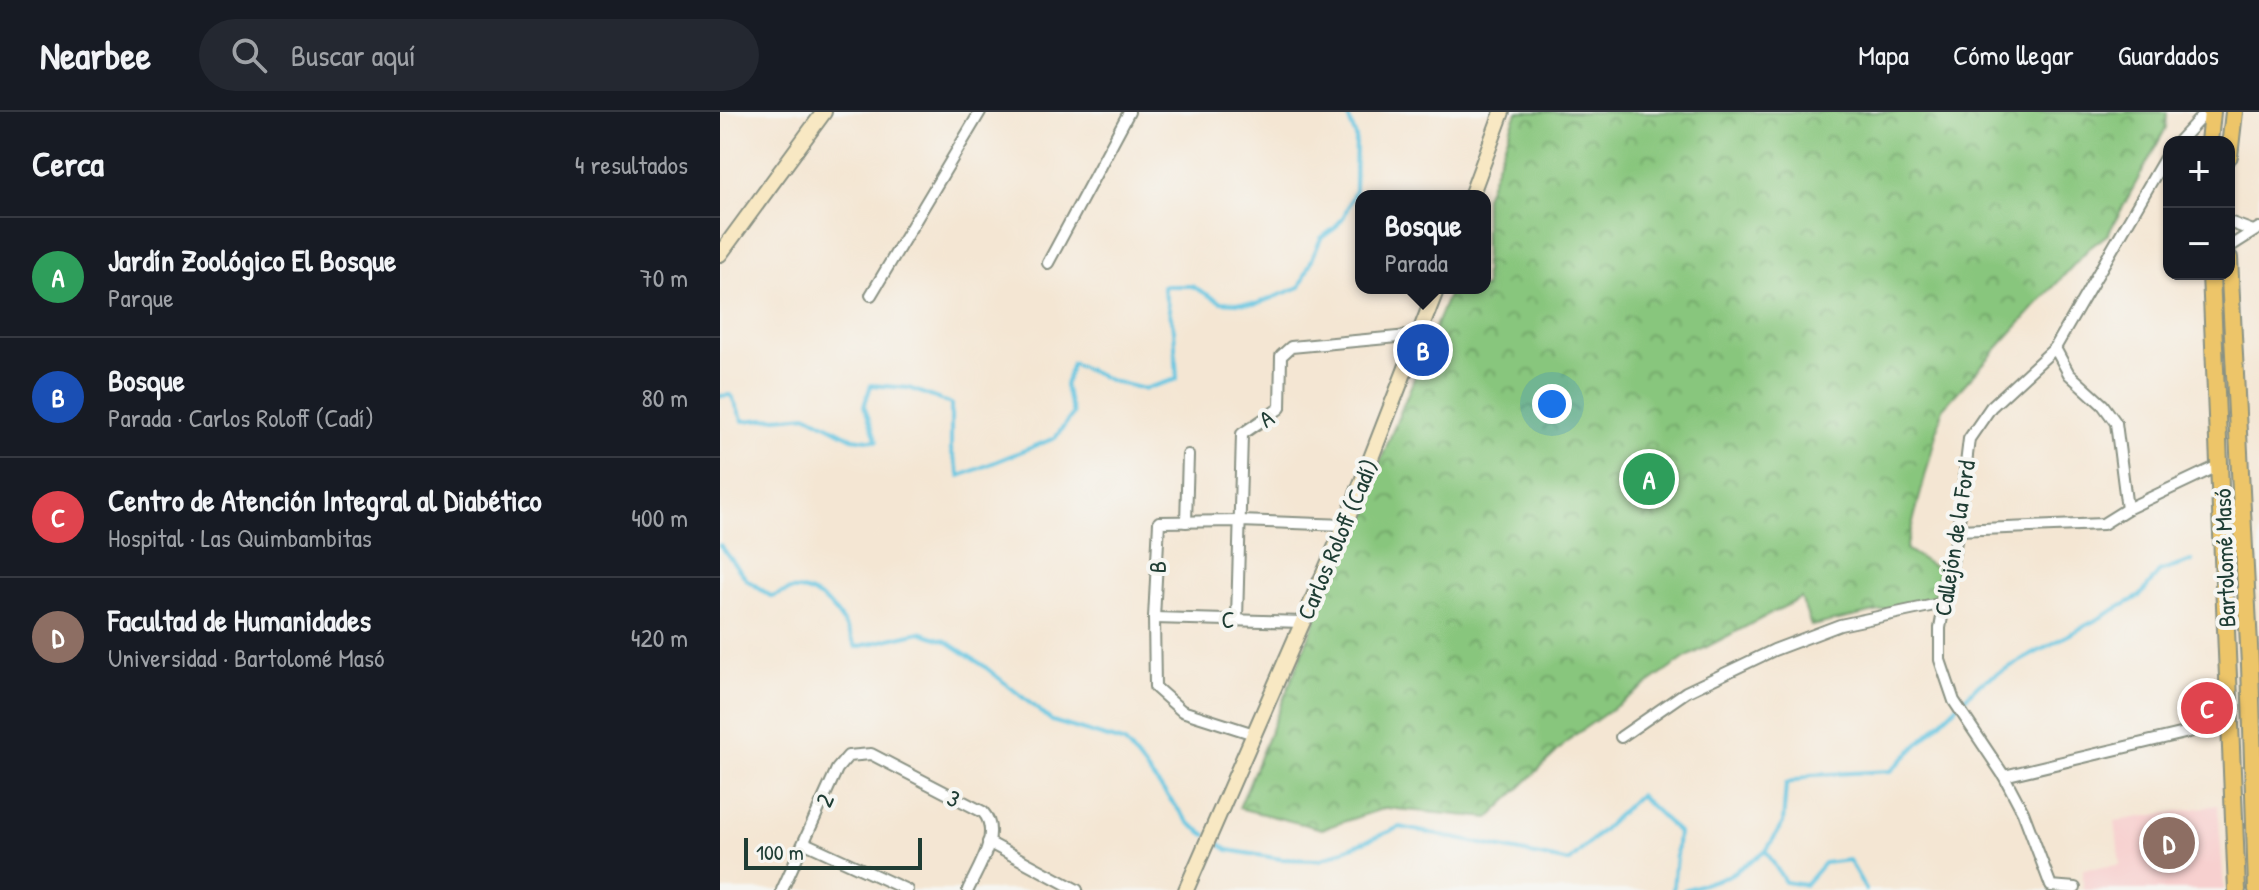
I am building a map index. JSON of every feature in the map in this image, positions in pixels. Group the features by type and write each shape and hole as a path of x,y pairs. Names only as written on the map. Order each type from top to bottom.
{"main road":[{"path":"2209,112 2209,136"},
{"path":"2231,136 2234,112"},
{"name":"Bartolomé Masó","path":"2211,280 2237,890"},
{"name":"Bartolomé Masó","path":"2230,280 2250,665 2257,890"}],"street":[{"path":"720,254 824,112"},
{"path":"871,295 980,112"},
{"path":"1048,263 1129,112"},
{"path":"1473,190 1502,112"},
{"path":"2184,136 2209,112"},
{"name":"Callejón de la Ford","path":"2075,888 2051,886 2023,812 2004,776 1954,701 1940,660 1944,603 1958,530 1969,439 1991,407 2055,348 2163,162"},
{"path":"2235,224 2256,229"},
{"path":"2235,243 2256,229"},
{"name":"Carlos Roloff (Cadí)","path":"1186,890 1345,525 1435,294"},
{"name":"A","path":"1237,619 1242,434 1280,408 1281,356 1291,347 1419,335"},
{"path":"2055,348 2069,374 2103,405 2116,423 2127,509"},
{"path":"1186,522 1188,455"},
{"path":"1958,530 2103,524 2127,509 2220,465"},
{"name":"B","path":"1254,734 1182,711 1155,687 1154,618 1159,522 1345,525"},
{"path":"1621,737 1686,692 1774,650 1840,625 1944,603"},
{"name":"C","path":"1154,618 1303,622"},
{"path":"2004,776 2231,722"},
{"name":"3","path":"848,756 871,754 983,812 991,828 988,842"},
{"name":"2","path":"782,890 837,769 848,756"},
{"path":"968,890 988,842 1077,890"},
{"path":"805,843 907,890"}],"shaded area":[{"path":"2218,805 2224,890 2083,890 2083,869 2120,865 2115,821"}],"green space":[{"path":"1517,112 2167,112 2166,128 2108,234 2088,249 1943,408 1906,549 1939,570 1934,599 1811,626 1801,598 1685,658 1572,737 1489,818 1385,808 1322,829 1239,808 1449,294 1491,294 1491,190 1488,190"}],"waterway":[{"path":"720,396 731,395 743,421 808,415 852,438 877,441 864,406 871,385 909,388 951,404 951,450 960,476 1055,438 1073,414 1065,386 1072,363 1111,381 1144,389 1177,379 1174,330 1163,286 1192,286 1221,302 1256,304 1300,287 1321,238 1335,228 1344,216 1355,190 1356,137 1346,112"},
{"path":"720,545 747,580 772,597 791,590 803,590 823,600 839,617 856,647 920,632 946,641 984,666 1052,721 1125,743 1189,823 1206,835"},
{"path":"1766,851 1783,823 1786,784 1811,775 1891,771 1980,683 2140,596 2159,572 2192,561"},
{"path":"1214,840 1228,850 1281,859 1320,860 1400,827 1569,862 1639,795 1678,832 1673,890"},
{"path":"1684,890 1728,876 1766,851 1785,882 1805,885 1824,863 1849,860 1866,890"}],"place":[{"name":"Bosque","path":"1423,350"},
{"name":"Jardín Zoológico El Bosque","path":"1649,479"},
{"name":"Centro de Atención Integral al Diabético","path":"2207,708"},
{"name":"Facultad de Humanidades","path":"2169,843"}]}
